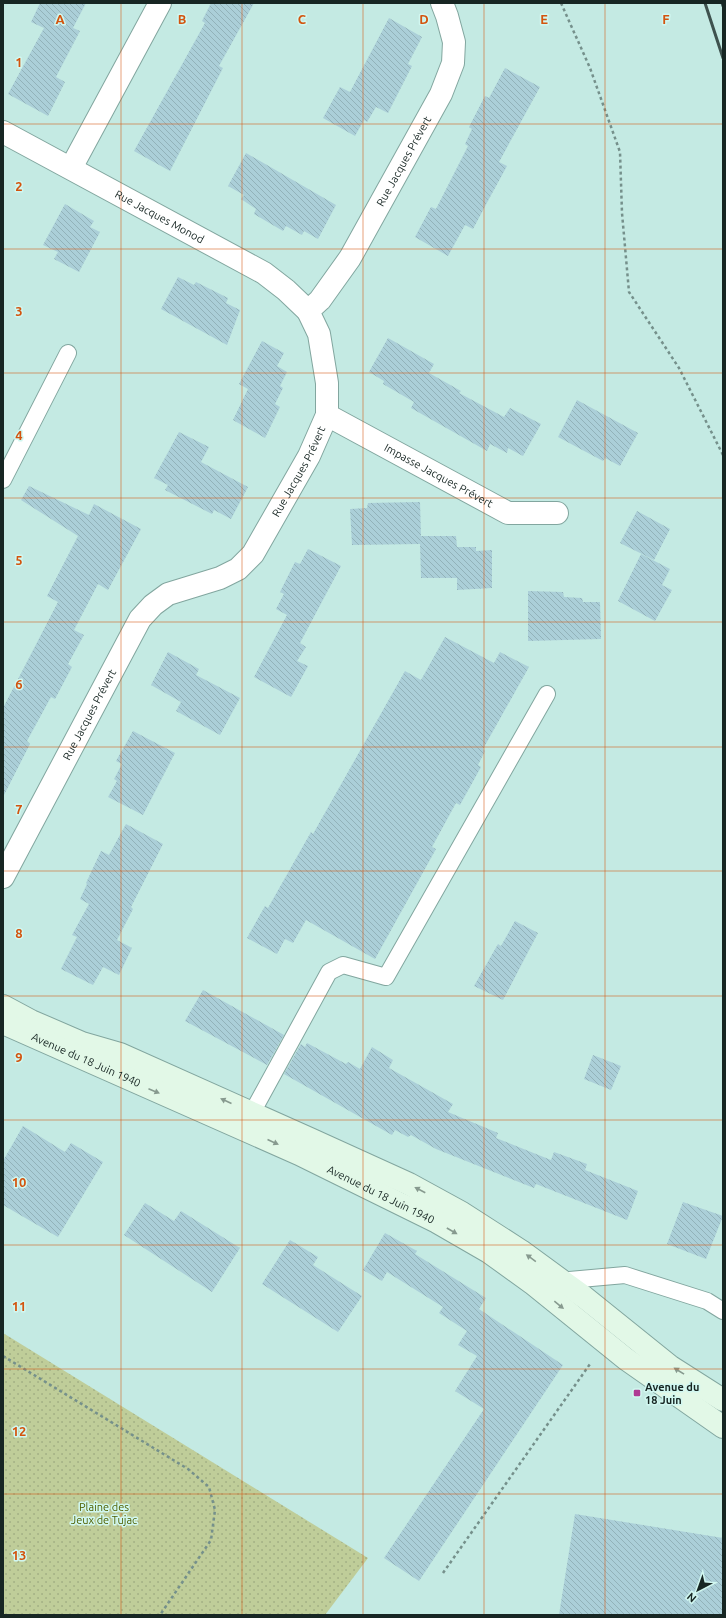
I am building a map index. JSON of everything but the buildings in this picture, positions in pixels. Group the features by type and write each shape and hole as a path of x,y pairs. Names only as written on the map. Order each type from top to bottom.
{"street":[{"path":"71,168 160,3"},
{"name":"Rue Jacques Prévert","path":"3,877 140,619 153,605 168,594 220,578 238,569 253,554 309,456 327,416 327,383 319,334 308,311 320,300 350,258 441,94 453,63 454,42 442,3"},
{"name":"Rue Jacques Monod","path":"3,132 264,273 286,290 308,311"},
{"name":"Impasse Jacques Prévert","path":"327,416 508,513 557,512"},
{"name":"Avenue du 18 Juin 1940","path":"3,1006 31,1021 82,1043 120,1054 437,1222 489,1252 532,1283 639,1368 723,1427"},
{"name":"Avenue du 18 Juin 1940","path":"3,1023 94,1065 247,1121 409,1184 462,1213 521,1251 671,1366 723,1400"}],"lane":[{"path":"3,480 68,353"},
{"path":"247,1121 329,972 343,965 386,977 547,694"},
{"path":"532,1283 625,1275 707,1301 723,1311"}],"path":[{"path":"561,3 590,68 620,152 622,213 629,292 679,368 723,455"},
{"path":"443,1573 605,1342"},
{"path":"3,1356 188,1469 209,1487 215,1510 211,1540 160,1615"}],"green space":[{"name":"Plaine des Jeux de Tujac","path":"3,1333 368,1558 325,1615 3,1615"}],"railway":[{"path":"705,3 723,58"}],"place":[{"name":"Avenue du 18 Juin","path":"637,1393"}]}
